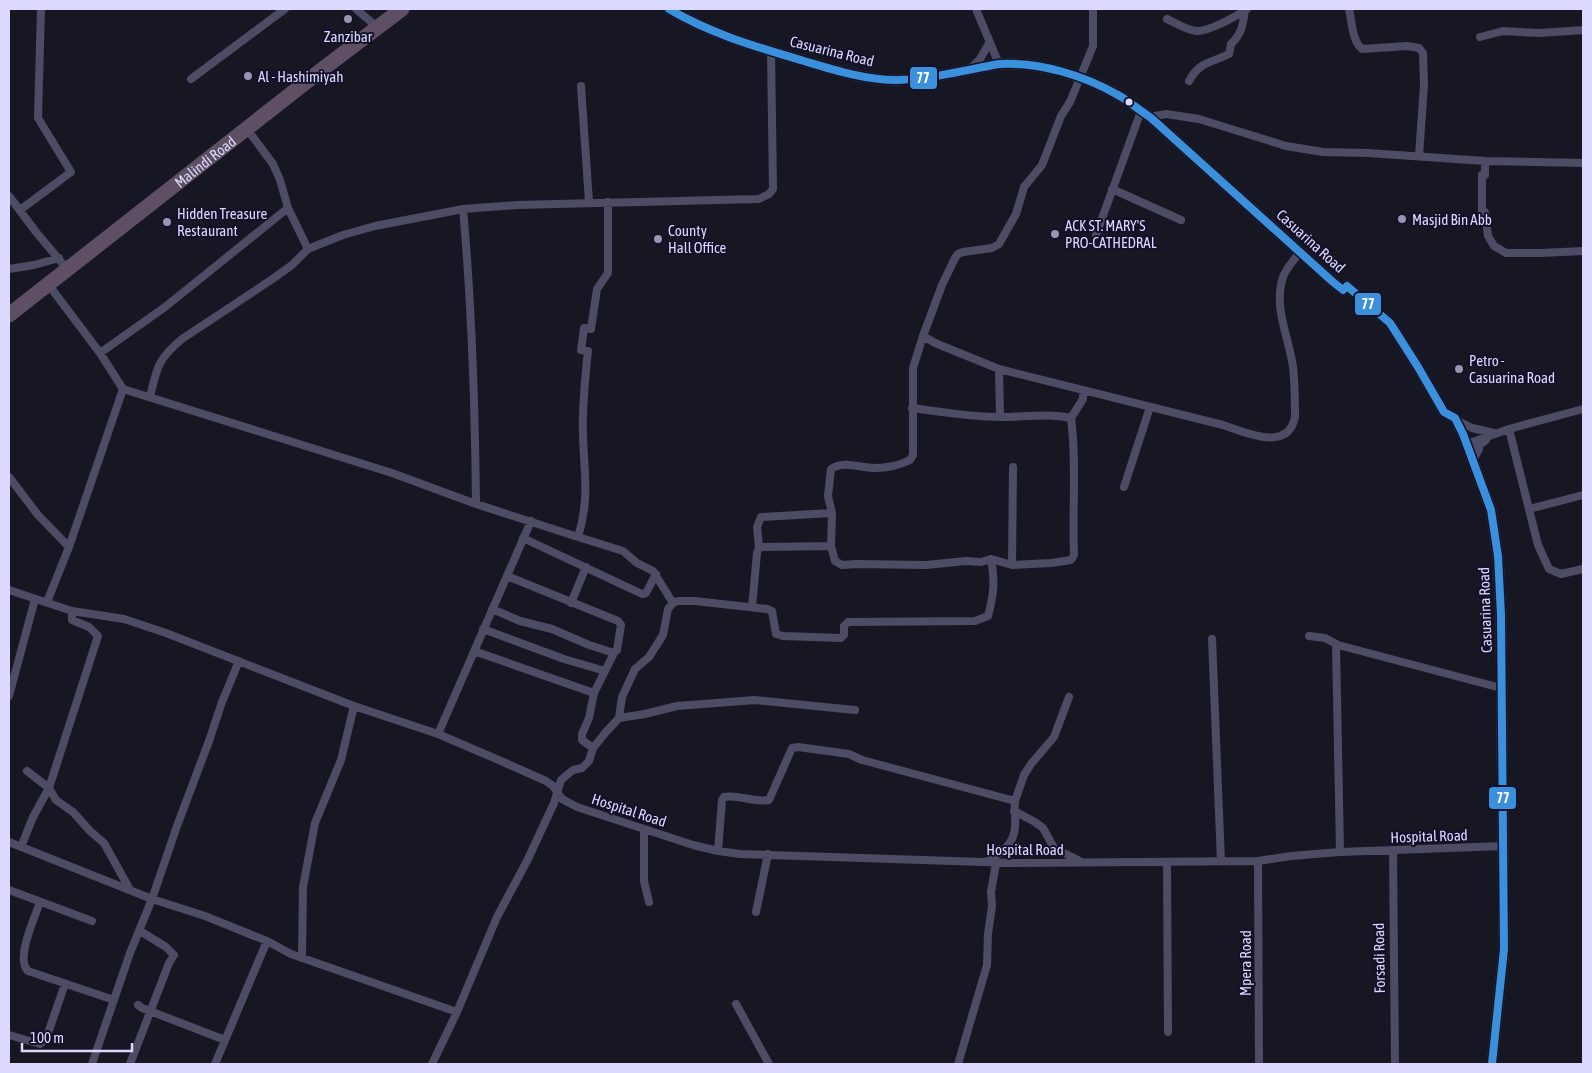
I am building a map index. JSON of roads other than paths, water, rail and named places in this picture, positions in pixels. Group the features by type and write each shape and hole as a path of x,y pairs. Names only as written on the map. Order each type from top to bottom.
{"highway":[{"name":"Malindi Road","path":"9,315 48,284 63,264 247,129 402,9"}],"street":[{"path":"20,210 71,172 38,118 40,9"},
{"path":"191,80 285,9"},
{"path":"356,9 377,27"},
{"name":"Casuarina Road","path":"669,9 710,30 750,46 827,68 876,78 896,80 921,78 996,64 1012,63 1053,70 1079,78 1118,95 1145,114 1343,290 1347,286 1390,323 1444,412 1456,420 1465,439 1491,510 1496,540 1500,585 1504,949 1492,1064"},
{"path":"976,9 996,64"},
{"path":"1082,391 1083,400 1071,418 1074,457 1073,558 1066,562 1012,566 991,558 980,562 966,561 926,565 842,565 834,561 830,546 832,513 828,496 831,469 848,464 874,468 897,465 910,460 913,455 913,368 942,285 958,254 992,248 999,244 1016,214 1024,187 1042,164 1061,116 1070,102 1093,46 1093,9"},
{"path":"1349,9 1358,46 1362,49 1407,46 1419,48 1423,53 1424,85 1419,156"},
{"path":"1166,19 1192,30 1200,31 1236,18 1247,10"},
{"path":"1190,81 1194,72 1204,63 1229,54 1231,44 1243,28 1247,10"},
{"path":"1480,37 1503,31 1540,33 1583,30"},
{"path":"990,44 1012,63"},
{"path":"970,69 980,59 990,44"},
{"path":"150,397 158,367 169,350 182,339 292,265 308,249 343,235 367,228 463,209 588,202 759,200 773,189 771,52"},
{"path":"581,86 588,202"},
{"path":"1096,235 1112,189 1145,114 1166,114 1200,119 1286,146 1313,151 1485,161 1583,163"},
{"path":"247,129 273,164 288,208 308,249"},
{"path":"1485,161 1485,175 1482,175 1482,212 1485,212 1488,236 1494,246 1506,253 1583,251"},
{"path":"1112,189 1181,220"},
{"path":"9,196 63,264"},
{"path":"578,537 587,493 583,433 588,351 581,350 584,328 591,329 597,289 608,273 608,202"},
{"path":"100,353 165,307 288,208"},
{"path":"463,209 468,258 474,380 476,504"},
{"path":"923,336 940,346 999,369 1273,438 1289,431 1294,424 1293,367 1279,300 1283,277 1300,252"},
{"path":"9,269 63,264"},
{"path":"48,284 100,353 123,388 392,474 476,504 623,551 656,574 673,604"},
{"path":"999,369 1000,417"},
{"path":"47,602 69,548 123,388"},
{"path":"1124,487 1150,407"},
{"path":"912,408 959,415 1000,417 1059,415 1071,418"},
{"path":"1465,439 1500,432 1583,410"},
{"path":"1456,420 1472,428 1500,432"},
{"path":"1473,460 1479,449 1477,447 1500,432"},
{"path":"1500,432 1530,509 1538,545 1549,569 1561,574 1583,569"},
{"path":"1012,566 1014,467"},
{"path":"9,477 38,516 69,548"},
{"path":"1530,509 1583,495"},
{"path":"752,607 759,547 757,527 761,517 832,513"},
{"path":"438,734 530,521"},
{"path":"523,538 642,594 646,592 656,574"},
{"path":"759,547 830,546"},
{"path":"432,1064 457,1012 497,917 527,861 558,794 561,780 573,770 582,768 589,761 593,748 619,718 622,697 635,669 649,657 663,636 665,617 668,609 673,604 678,601 694,601 772,611 776,634 783,636 840,638 844,635 844,626 848,622 975,621 988,616 994,594 994,575 991,558"},
{"path":"572,603 586,567"},
{"path":"507,576 618,621 621,625 618,650 614,653 594,693 589,718 582,737 582,740 593,748"},
{"path":"9,590 72,611 72,620 89,627 98,636 49,788 33,817 21,847"},
{"path":"9,696 35,599"},
{"path":"492,608 520,621 552,629 589,645 614,653"},
{"name":"Hospital Road","path":"72,611 124,619 166,632 354,706 438,734 546,781 553,786 567,803 577,807 718,851 740,854 986,862 1221,862 1258,861 1340,852 1503,846"},
{"path":"483,629 564,659 605,671"},
{"path":"1309,636 1325,638 1336,644 1501,688"},
{"path":"1212,640 1221,862"},
{"path":"1336,644 1340,852"},
{"path":"474,651 594,693"},
{"path":"92,1064 130,953 140,931 222,702 239,661"},
{"path":"986,862 1007,847 1013,836 1016,826 1015,801 1024,776 1031,764 1054,737 1069,698"},
{"path":"619,718 678,706 755,700 855,710"},
{"path":"302,958 303,887 315,823 341,760 354,706"},
{"path":"718,851 722,800 724,798 739,797 769,800 792,748 798,747 849,754 862,760 1015,801"},
{"path":"27,771 49,788 56,800 73,812 104,843 129,888"},
{"path":"1014,811 1043,828 1054,848 1083,862"},
{"path":"644,829 644,881 649,902"},
{"path":"9,842 76,870 205,916 267,941 302,958 457,1012"},
{"name":"Forsadi Road","path":"1392,851 1395,1064"},
{"path":"756,912 768,854"},
{"name":"Mpera Road","path":"1258,861 1259,1064"},
{"path":"958,1064 987,965 988,934 992,906 991,892 996,862"},
{"path":"1167,862 1168,1032"},
{"path":"9,890 92,921"},
{"path":"40,902 25,943 24,968 28,972 114,1000"},
{"path":"130,1064 169,963 174,955 166,947 140,931"},
{"path":"215,1064 267,941"},
{"path":"9,1036 40,1044 46,1039 65,984"},
{"path":"736,1004 769,1064"},
{"path":"138,1005 225,1040"}],"place":[{"name":"Zanzibar","path":"348,19"},
{"name":"Al - Hashimiyah","path":"248,76"},
{"name":"Masjid Bin Abb","path":"1402,219"},
{"name":"Hidden Treasure Restaurant","path":"167,222"},
{"name":"ACK ST. MARY'S PRO-CATHEDRAL","path":"1055,234"},
{"name":"County Hall Office","path":"658,239"},
{"name":"Petro - Casuarina Road","path":"1459,369"}]}
